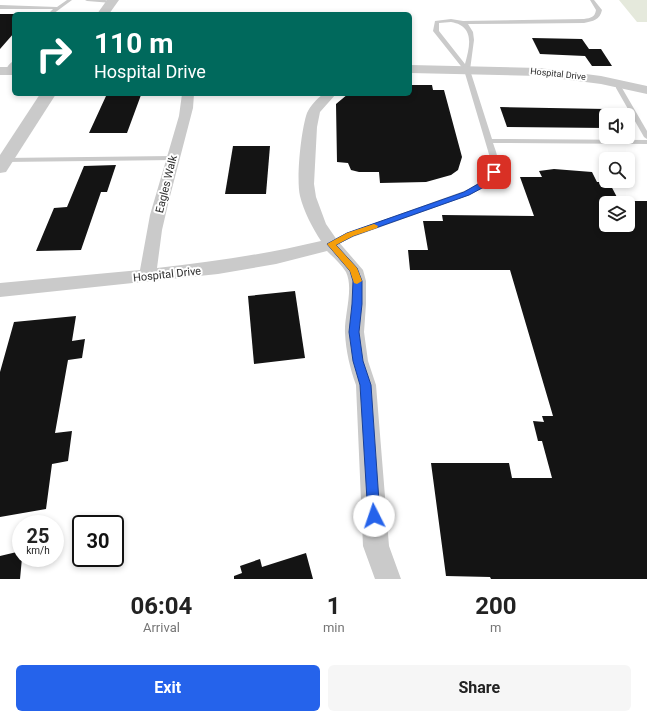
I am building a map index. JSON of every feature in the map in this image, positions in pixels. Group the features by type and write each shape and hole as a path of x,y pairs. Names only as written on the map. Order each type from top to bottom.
{"street":[{"path":"104,12 112,1"},
{"name":"Hospital Drive","path":"412,69 539,72 580,76 647,90"},
{"path":"2,164 47,96"},
{"name":"Eagles Walk","path":"148,276 150,250 172,158 188,105 188,96"},
{"path":"328,96 314,112 310,127 306,184 312,210 318,224 331,244 354,270 358,281 354,332 358,361 366,385 376,546 388,579"},
{"name":"Hospital Drive","path":"0,290 218,268 253,263 331,244"}],"lane":[{"path":"54,12 57,8 70,0"},
{"path":"87,0 112,1"},
{"path":"463,23 584,21 593,19 598,15 599,10 592,0"},
{"path":"0,7 57,8"},
{"name":"Hospital Drive","path":"331,244 350,234 451,200 481,186 494,172 495,161 468,70 436,31 437,22 444,21 463,23 468,27 472,34 468,70"},
{"path":"619,83 619,88 647,137"},
{"path":"489,141 647,142"},
{"path":"2,164 172,158"}],"shaded area":[{"path":"619,0 647,0 647,22 637,22"}],"building":[{"path":"0,14 12,14 12,35 0,49"},
{"path":"532,38 582,39 589,49 601,49 612,66 592,66 585,56 540,54"},
{"path":"412,85 432,85 433,90 444,90 462,157 458,170 451,175 426,182 380,183 379,172 359,172 351,170 348,163 337,162 336,104 346,96 412,96"},
{"path":"106,96 141,96 127,133 89,133"},
{"path":"500,107 599,109 599,128 507,127"},
{"path":"233,146 270,146 266,194 225,194"},
{"path":"116,165 107,192 101,192 81,250 36,251 54,208 67,207 84,166"},
{"path":"554,169 592,172 597,182 599,182 599,188 612,188 616,196 599,196 599,232 635,232 635,201 647,201 647,579 491,579 490,577 446,576 431,463 509,463 512,478 552,478 542,441 538,441 533,421 544,422 542,416 553,416 510,270 410,270 408,250 428,250 423,221 443,221 442,215 534,216 520,177 542,177 539,171"},
{"path":"295,291 305,358 254,364 248,296"},
{"path":"76,316 72,341 85,339 82,358 68,360 55,433 72,431 68,461 52,464 46,509 0,517 0,372 14,322"},
{"path":"12,553 12,567 21,567 20,579 0,579 0,556"},
{"path":"306,553 313,579 234,579 234,576 242,573 240,566 260,559 262,567"}],"slow traffic":[{"path":"357,281 354,270 331,244 350,234 374,226"}],"route":[{"path":"374,516 366,385 358,361 354,332 358,281 354,270 331,244 350,234 440,204 467,193 481,186 494,172"}]}
